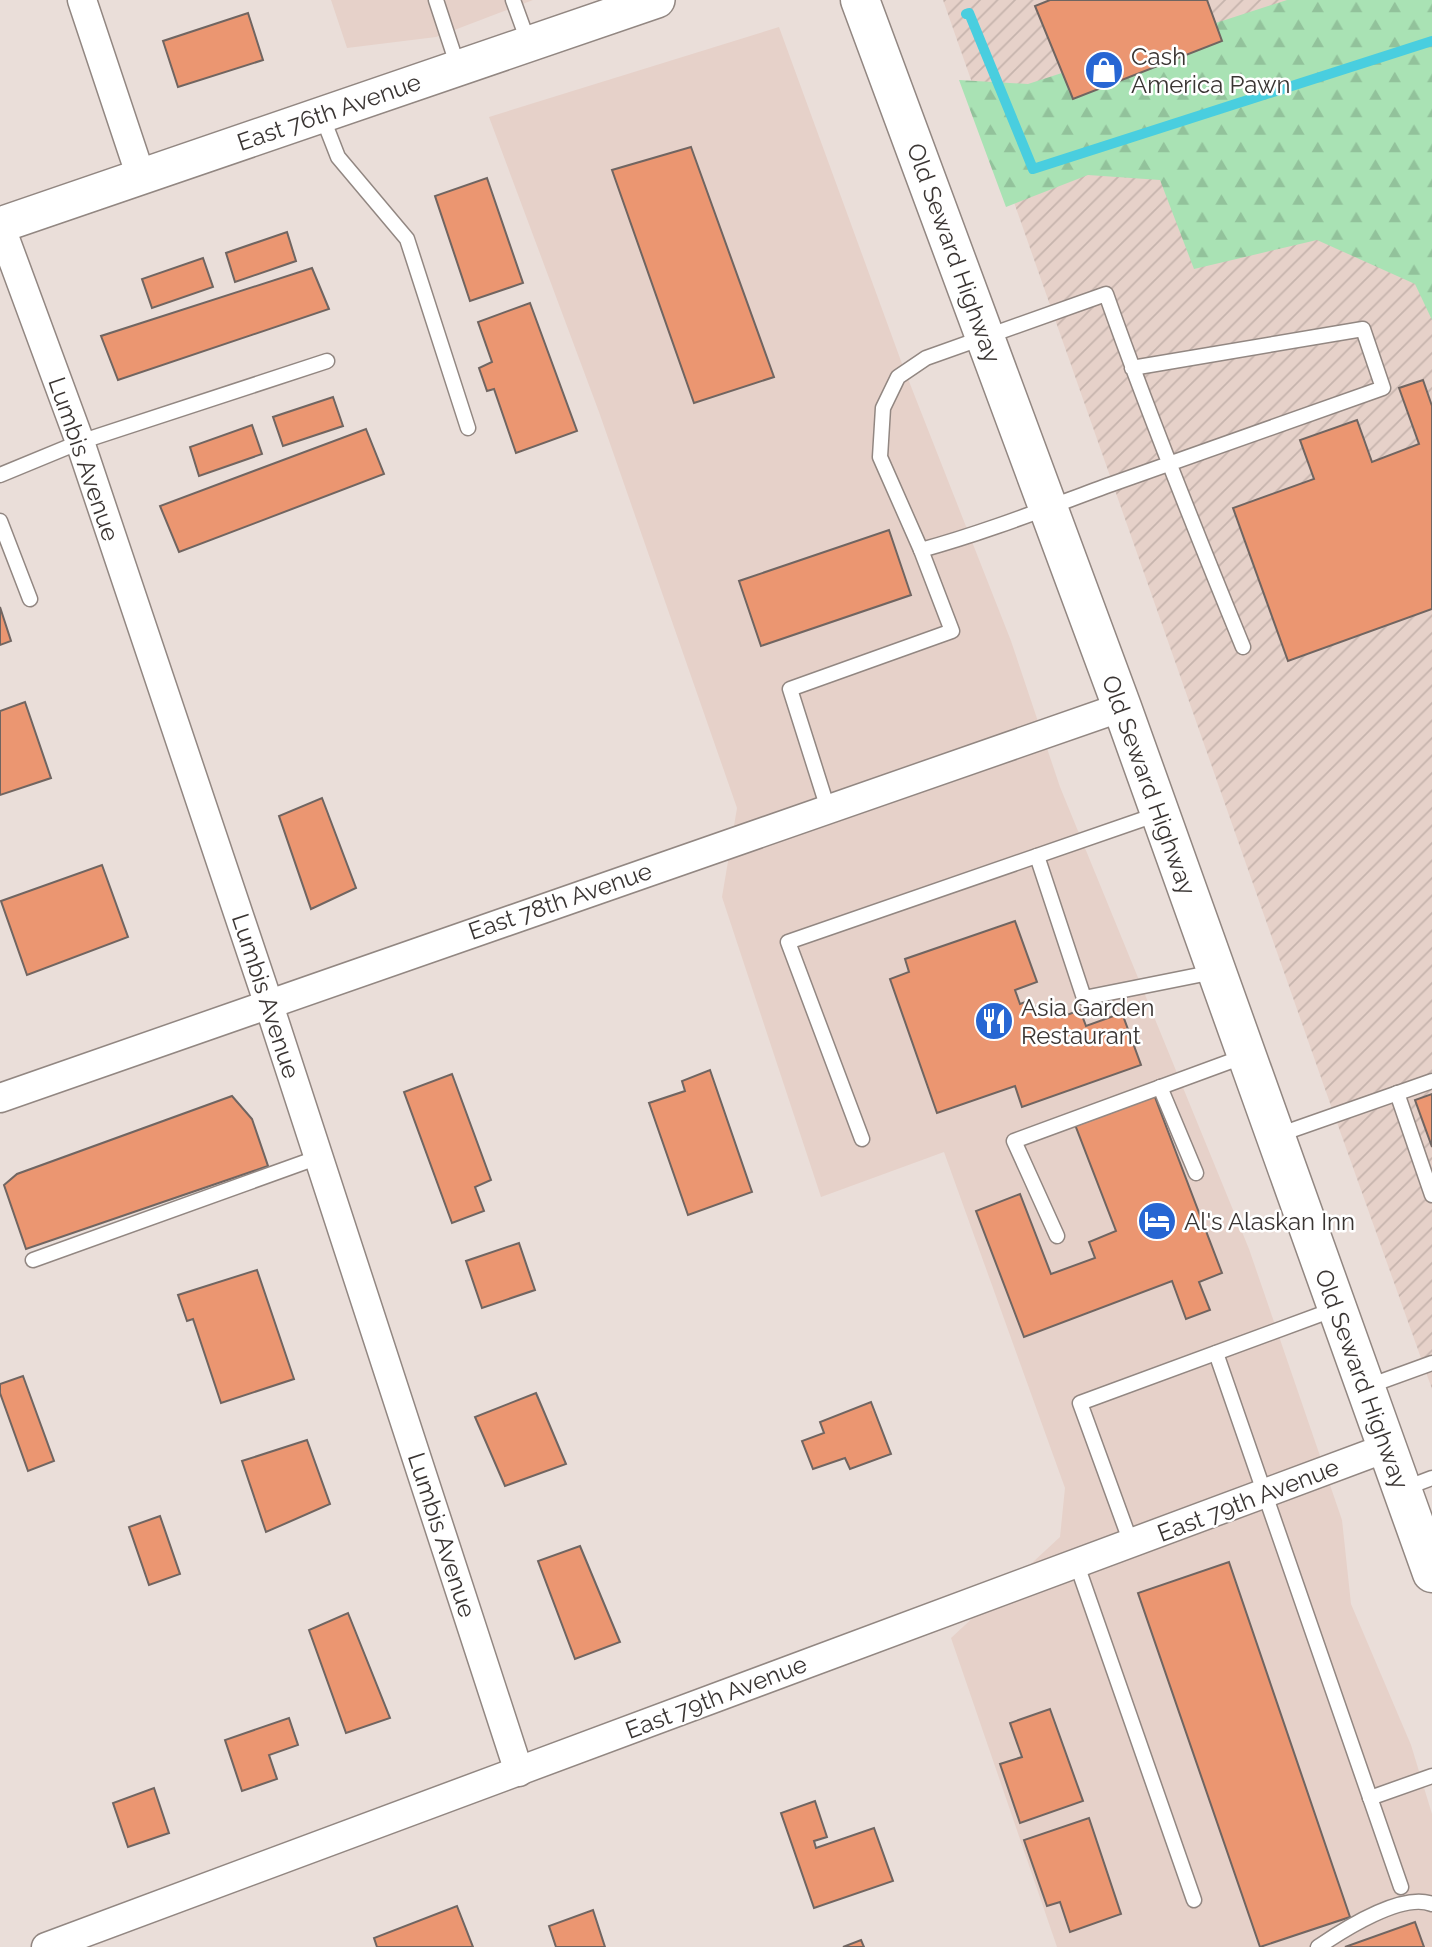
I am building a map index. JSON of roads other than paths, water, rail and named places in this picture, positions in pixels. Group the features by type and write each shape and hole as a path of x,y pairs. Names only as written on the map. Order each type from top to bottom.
{"main road":[{"name":"Old Seward Highway","path":"860,0 1122,707 1386,1448 1417,1483 1432,1573"}],"street":[{"path":"82,0 141,177"},
{"name":"East 76th Avenue","path":"0,225 657,0"},
{"name":"Lumbis Avenue","path":"0,225 80,442 268,1002 519,1772"},
{"name":"East 78th Avenue","path":"0,1098 268,1002 1122,707"},
{"name":"East 79th Avenue","path":"46,1947 1386,1448"}],"lane":[{"path":"436,0 458,68"},
{"path":"513,0 529,44"},
{"path":"321,115 338,157 407,239 468,428"},
{"path":"828,809 790,689 952,631 921,550 880,457 883,408 898,377 926,358 1106,294 1168,464 1243,647"},
{"path":"921,550 991,531 1168,464 1383,388 1363,329 1132,368"},
{"path":"0,475 80,442 327,361"},
{"path":"0,521 30,599"},
{"path":"862,1139 788,942 1160,814"},
{"path":"1037,856 1084,998 1216,972"},
{"path":"1057,1236 1014,1142 1246,1055"},
{"path":"1275,1136 1432,1081"},
{"path":"1160,1087 1196,1173"},
{"path":"1397,1093 1432,1195"},
{"path":"33,1260 319,1157"},
{"path":"1131,1544 1080,1403 1337,1309"},
{"path":"1216,1353 1401,1887"},
{"path":"1364,1387 1432,1363"},
{"path":"1076,1562 1194,1900"},
{"path":"1370,1798 1432,1776"},
{"path":"1318,1947 1349,1926 1406,1902 1432,1904"}],"waterway":[{"path":"966,14 969,13 1033,169 1432,41"}],"place":[{"name":"Cash America Pawn","path":"1104,70"},
{"name":"Asia Garden Restaurant","path":"994,1021"},
{"name":"Al's Alaskan Inn","path":"1157,1221"}]}
